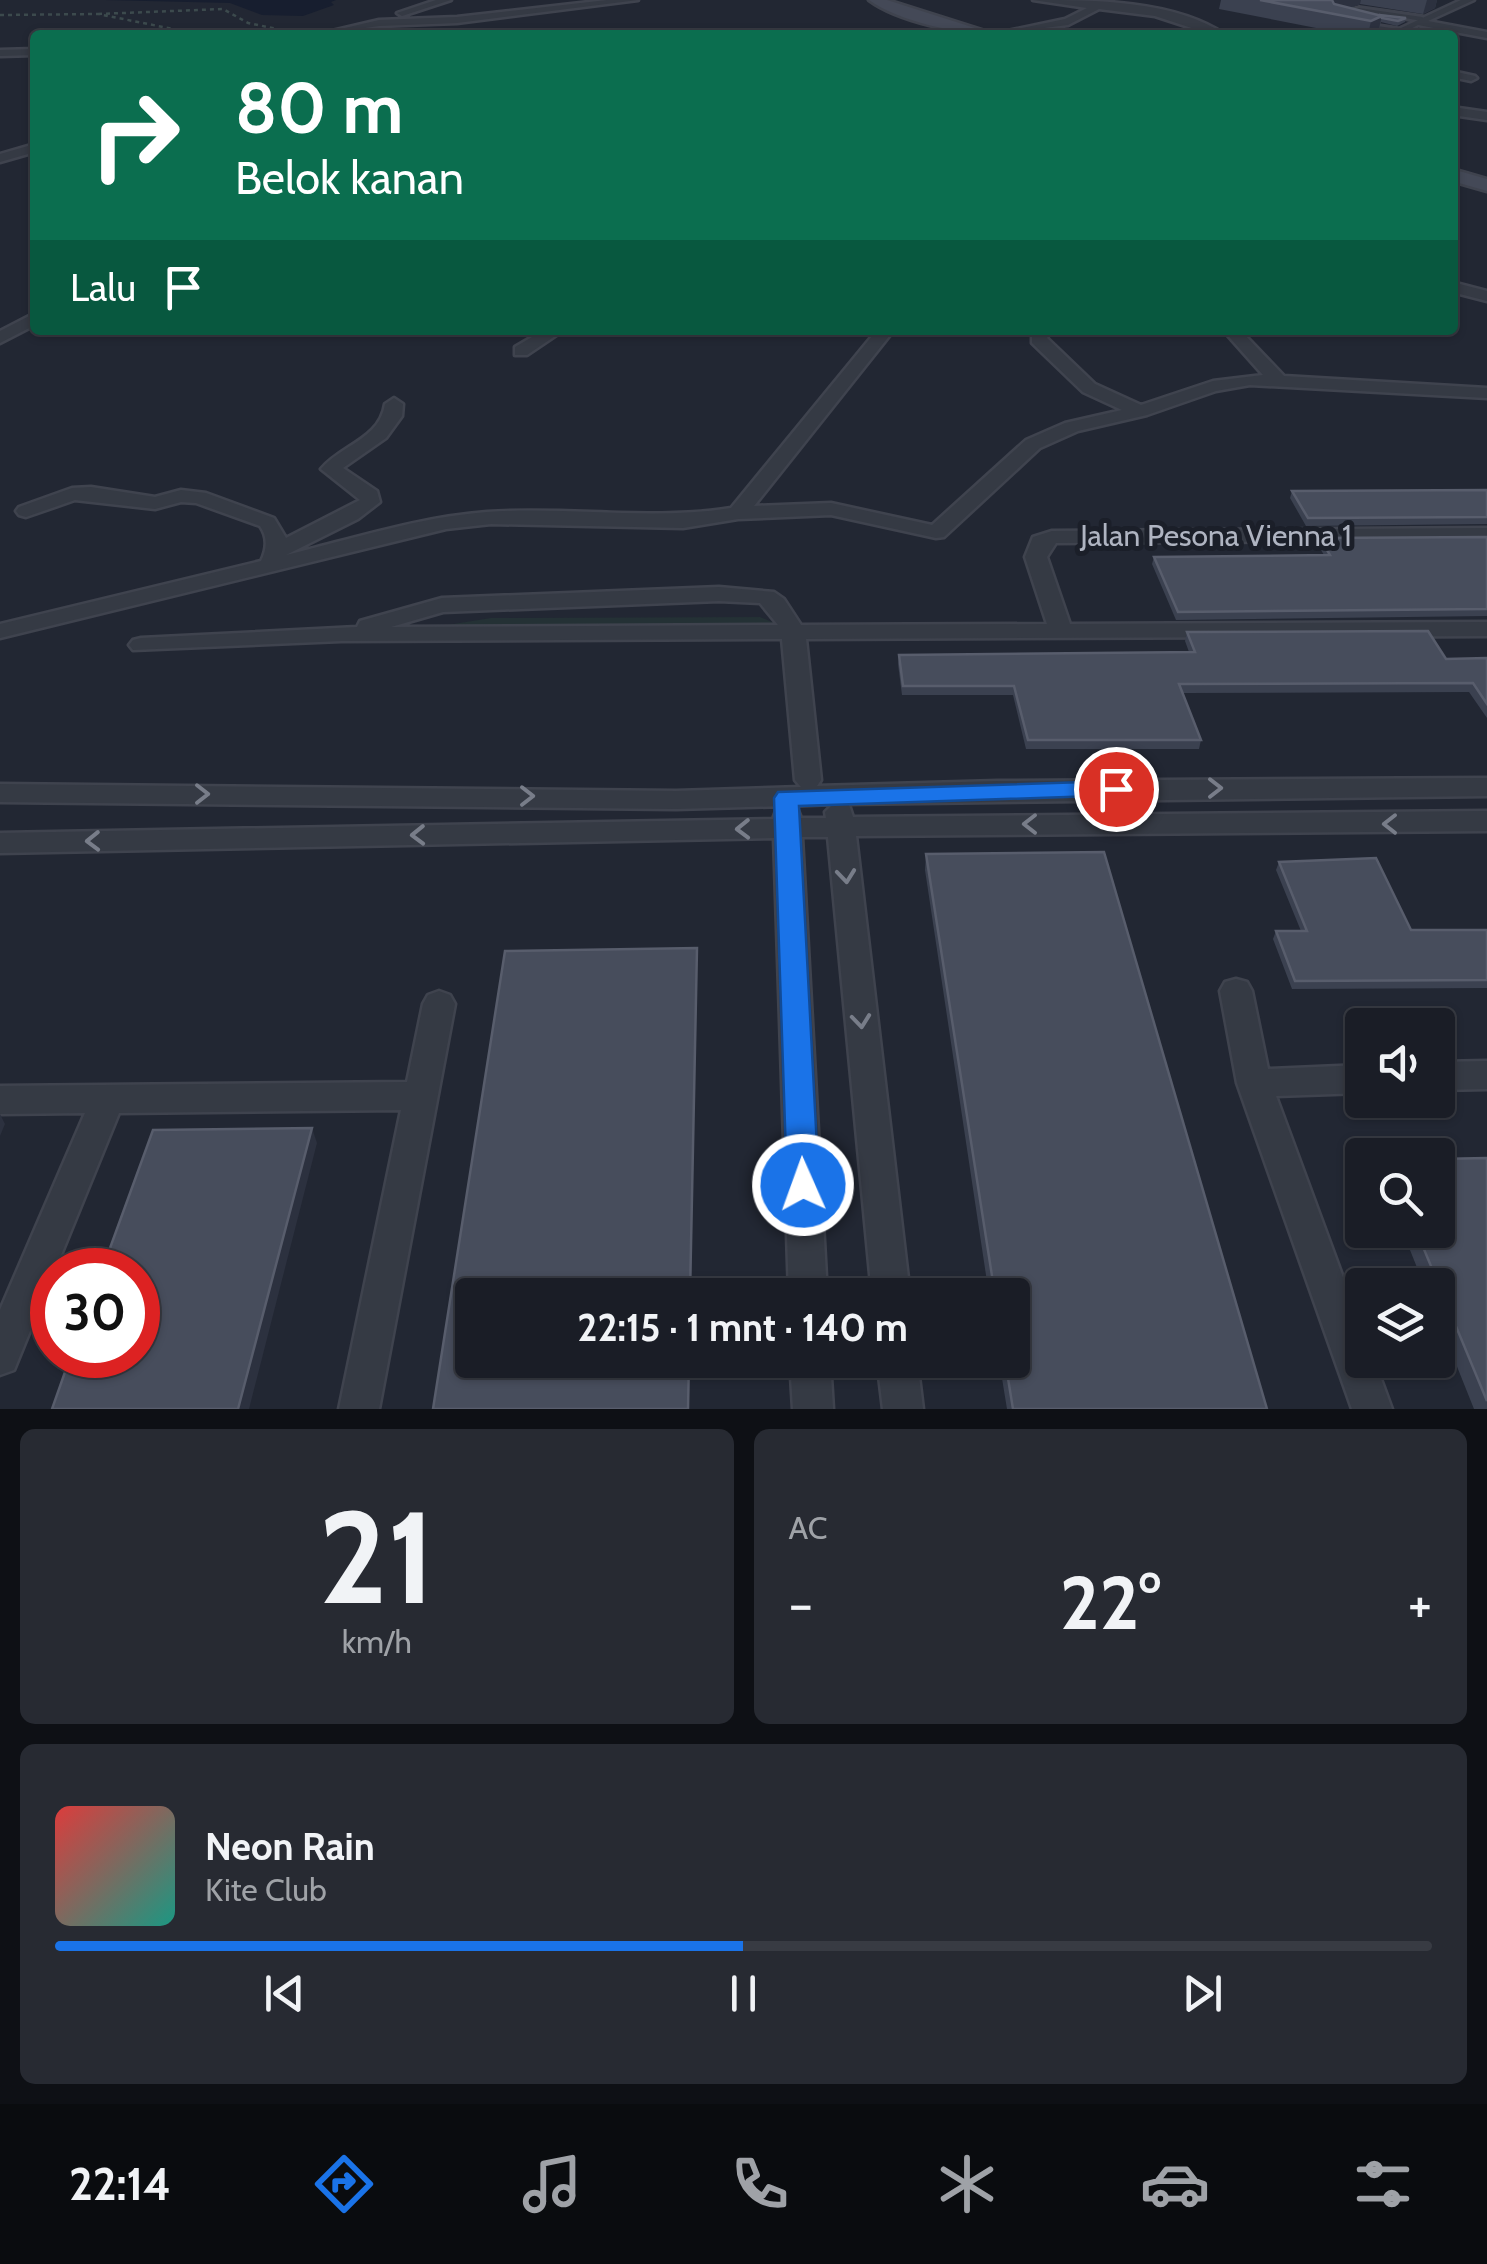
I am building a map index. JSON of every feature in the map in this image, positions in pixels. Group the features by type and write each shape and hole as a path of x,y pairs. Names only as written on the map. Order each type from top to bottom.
{"main road":[{"path":"876,0 896,10 972,30"},
{"path":"1458,177 1487,184"}],"street":[{"path":"343,30 379,23 446,0"},
{"path":"379,23 457,20 632,0"},
{"path":"1038,0 1196,22 1211,30"},
{"path":"1400,30 1469,0"},
{"path":"1021,30 1068,22 1095,6"},
{"path":"1420,20 1487,35"},
{"path":"0,53 30,52"},
{"path":"1458,75 1470,78"},
{"path":"1458,112 1487,116"},
{"path":"0,158 30,149"},
{"path":"1458,289 1487,296"},
{"path":"0,338 30,321"},
{"path":"522,351 548,335"},
{"path":"738,513 882,335"},
{"path":"1038,335 1089,388 1140,411"},
{"path":"1236,335 1277,380"},
{"path":"0,631 273,559 446,523 491,518 683,522 738,513 831,509 936,532 1033,444 1072,427 1140,411 1213,386 1277,380 1487,393"},
{"path":"273,559 370,502 370,494 331,470 384,431 393,420 394,404"},
{"path":"26,510 72,494 92,492 155,504 181,496 200,497 268,522 275,532 273,559"},
{"name":"Jalan Pesona Vienna 1","path":"1061,630 1036,557 1041,542 1052,537 1487,534"},
{"path":"341,634 442,605 564,597 749,594 776,604 793,630 808,1278"},
{"path":"141,644 341,634 1487,629"},
{"path":"0,843 794,802 839,812 998,790 1487,787"},
{"path":"0,793 794,802 839,812 1487,821"},
{"path":"839,812 888,1278"},
{"path":"1236,992 1254,1083 1372,1409"},
{"path":"359,1409 439,1004"},
{"path":"1455,1075 1487,1074"},
{"path":"1254,1083 1345,1080"},
{"path":"0,1100 420,1096"},
{"path":"0,1356 107,1101"},
{"path":"811,1378 812,1409"},
{"path":"899,1378 902,1409"}],"lane":[{"path":"1340,21 1334,17 1359,8 1420,20"},
{"path":"1356,24 1381,30"}],"path":[{"path":"0,15 188,8 223,10 248,23 275,30"},
{"path":"98,14 178,30"}],"shaded area":[{"path":"760,617 779,625 784,633 422,629 491,618"}],"water":[{"path":"105,0 336,0 331,2 334,5 303,16 262,15 230,3"}],"building":[{"path":"1260,0 1332,0 1334,4 1382,16 1371,21"},
{"path":"1379,15 1406,18 1398,21"},
{"path":"1487,490 1487,517 1308,518 1292,491"},
{"path":"1487,537 1487,609 1178,612 1154,557 1330,555 1320,538"},
{"path":"1428,631 1446,659 1487,658 1487,704 1473,683 1179,684 1201,740 1028,740 1014,686 903,686 899,655 1195,652 1187,632"},
{"path":"1104,852 1267,1409 1013,1409 1008,1378 1030,1378 1030,1278 992,1278 926,854"},
{"path":"1376,858 1411,930 1487,930 1487,980 1295,981 1276,931 1307,931 1279,862"},
{"path":"697,948 690,1278 455,1278 455,1378 689,1378 688,1409 433,1409 505,951"},
{"path":"312,1128 238,1409 52,1409 63,1378 160,1378 160,1248 110,1248 153,1130"},
{"path":"1487,1158 1487,1401 1455,1324 1455,1268 1432,1268 1423,1248 1455,1248 1455,1159"}],"route":[{"path":"803,1185 787,798 1116,789"}]}
